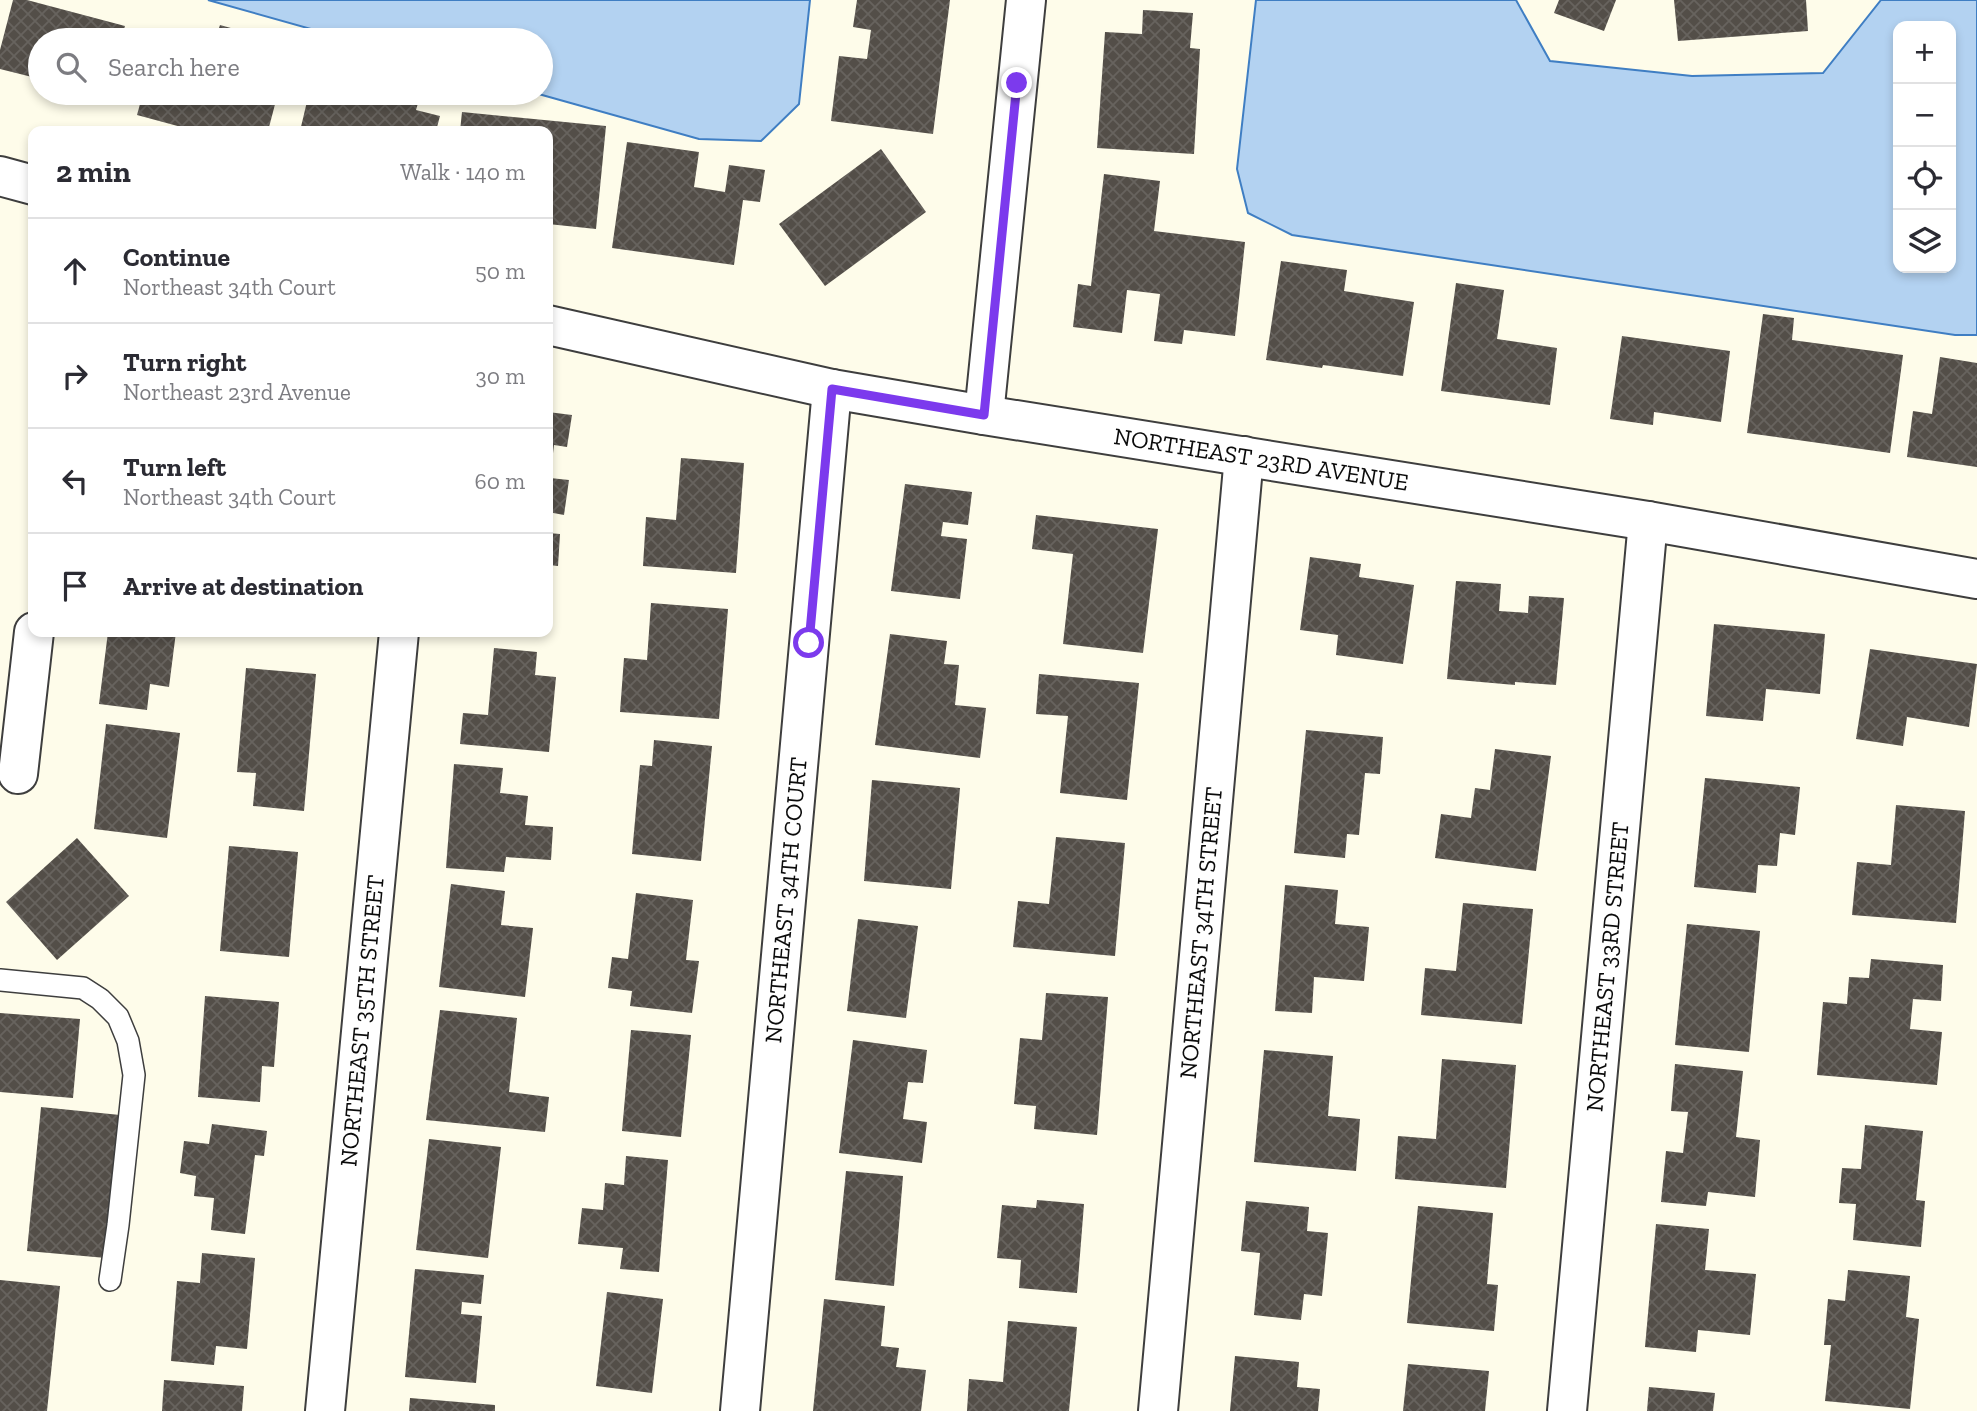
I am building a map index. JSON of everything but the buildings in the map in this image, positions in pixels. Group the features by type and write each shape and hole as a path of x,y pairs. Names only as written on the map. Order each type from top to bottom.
{"street":[{"path":"984,415 1026,0"},
{"path":"0,176 28,184"},
{"name":"NORTHEAST 23RD AVENUE","path":"553,326 832,389 1648,520 1977,579"},
{"name":"NORTHEAST 34TH COURT","path":"740,1411 832,389"},
{"name":"NORTHEAST 34TH STREET","path":"1158,1411 1244,456"},
{"name":"NORTHEAST 33RD STREET","path":"1567,1411 1648,520"},
{"path":"18,774 33,637"},
{"name":"NORTHEAST 35TH STREET","path":"325,1411 399,637"}],"lane":[{"path":"0,980 83,988 100,999 118,1017 128,1041 134,1075 110,1280"}],"water":[{"path":"208,0 810,0 799,104 761,141 699,139 553,98 553,28 307,28"},
{"path":"1256,0 1516,0 1550,61 1692,76 1823,73 1881,0 1977,0 1977,335 1955,335 1292,235 1248,213 1237,169"}],"route":[{"path":"809,643 832,389 984,415 1017,83"}]}
